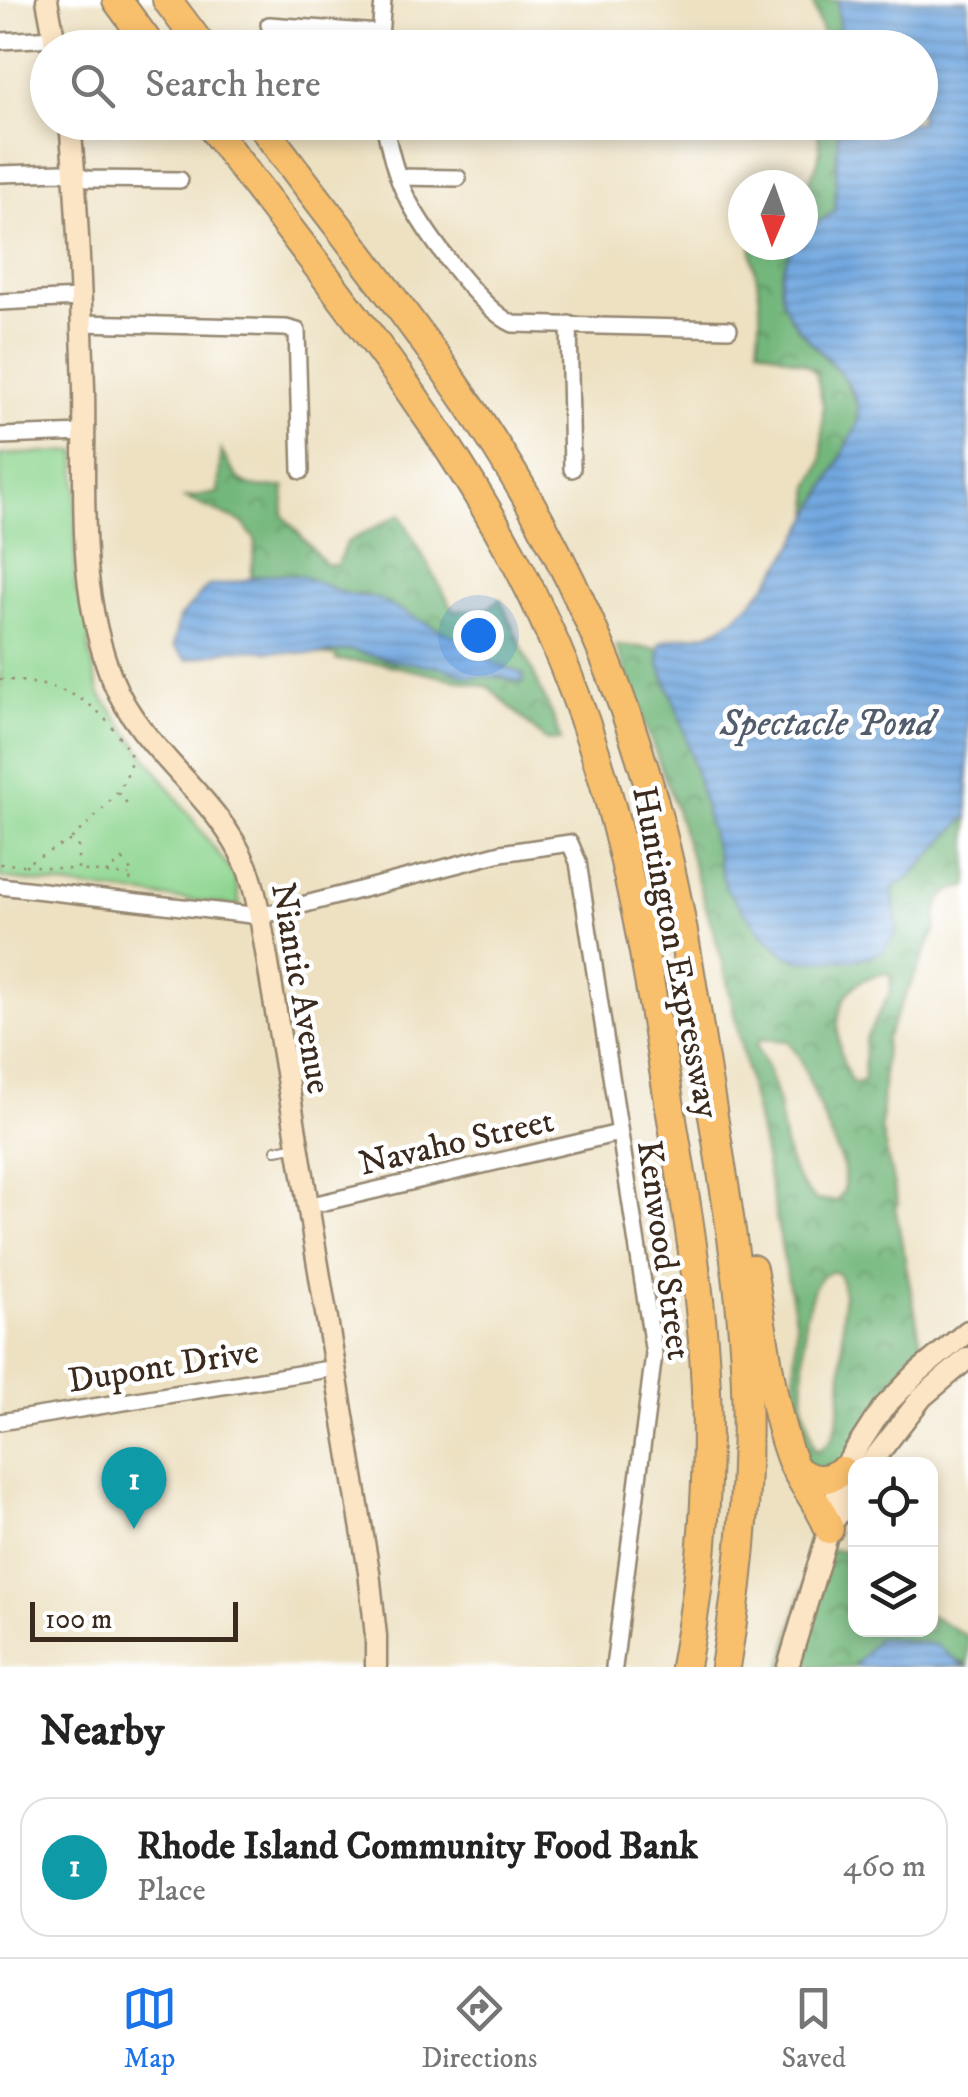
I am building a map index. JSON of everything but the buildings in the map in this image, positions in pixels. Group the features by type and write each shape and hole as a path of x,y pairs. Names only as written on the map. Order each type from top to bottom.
{"highway":[{"path":"117,0 139,30"},
{"path":"167,0 190,30"},
{"name":"Huntington Expressway","path":"221,140 414,399 471,483 542,614 581,707 602,770 636,900 700,1311 706,1395 705,1496 685,1667"},
{"name":"Huntington Expressway","path":"272,140 486,432 538,518 584,608 622,701 657,812 676,894 734,1255 745,1380 743,1530 725,1667"},
{"path":"705,1069 737,1188 782,1426 796,1470 822,1510 829,1529"},
{"path":"796,1470 808,1478 848,1480"}],"street":[{"path":"46,0 53,30"},
{"path":"381,30 383,0"},
{"path":"268,24 310,30"},
{"path":"0,41 30,42"},
{"name":"Niantic Avenue","path":"72,140 86,566 97,635 114,683 134,720 229,835 246,864 260,916 336,1368 369,1572 376,1667"},
{"path":"389,140 407,198 461,274 494,313 513,324 729,329"},
{"path":"0,174 62,172 88,179 180,180"},
{"path":"398,177 458,178"},
{"path":"0,302 79,298"},
{"path":"80,323 296,331 301,471"},
{"path":"569,324 572,470"},
{"path":"0,436 84,432"},
{"name":"Kenwood Street","path":"260,916 501,853 570,843 578,862 654,1354 614,1667"},
{"path":"0,886 260,916"},
{"name":"Navaho Street","path":"308,1206 618,1134"},
{"path":"857,1457 868,1427 891,1399 926,1364 968,1332"},
{"path":"875,1457 922,1397 968,1358"},
{"name":"Dupont Drive","path":"0,1422 336,1368"},
{"path":"788,1667 829,1529 848,1482"}],"lane":[{"path":"276,1150 298,1146"}],"path":[{"path":"0,679 37,683 94,706 131,756 129,772 117,792 69,841 23,865"},
{"path":"117,792 127,803"},
{"path":"69,841 78,847 78,870"},
{"path":"107,873 128,855"},
{"path":"122,858 131,875 128,900"},
{"path":"0,864 131,875"}],"green space":[{"path":"813,0 838,0 839,30 821,30"},
{"path":"819,140 837,140 835,211 818,222 818,170 814,170"},
{"path":"752,260 787,260 781,273 797,327 843,377 860,410 858,423 811,516 810,487 822,461 823,405 816,373 806,364 758,347 757,279"},
{"path":"221,450 233,472 245,483 285,487 283,515 326,565 337,565 346,543 400,514 454,611 489,608 500,599 561,741 545,740 489,687 380,663 336,660 337,656 317,654 351,650 441,667 467,676 502,677 522,683 523,674 493,663 463,641 375,598 346,594 302,576 251,576 256,541 242,522 185,498 218,493"},
{"path":"77,451 75,587 90,628 89,649 99,693 236,878 240,906 0,878 0,455"},
{"path":"616,645 659,649 659,662 682,722 705,804 898,930 891,889 908,879 968,816 968,887 952,891 942,899 937,927 885,1040 881,1128 926,1370 854,1457 848,1457 848,1463 808,1479 795,1412 796,1324 723,963 674,803","holes":["890,973 891,990 865,1040 862,1083 852,1083 838,1030 845,998 870,977","759,1039 788,1041 800,1058 844,1169 844,1190 837,1201 816,1200 791,1166 777,1099 757,1047","833,1271 840,1276 843,1291 839,1408 833,1436 815,1451 803,1404 805,1318 814,1288 821,1277"]},
{"path":"814,1549 848,1551 848,1637 938,1637 938,1619 968,1637 968,1667 962,1662 856,1662 854,1667 782,1667"}],"water":[{"name":"Spectacle Pond","path":"838,0 968,0 968,816 908,879 892,889 898,930 884,951 857,960 801,961 785,954 764,936 726,889 682,722 659,662 660,643 719,628 761,591 817,505 858,423 857,402 848,383 790,316 782,296 781,274 786,260 818,260 818,222 835,211 837,140 938,140 938,30 839,30"},
{"path":"276,574 302,576 346,594 375,598 463,641 493,663 523,674 523,683 502,677 467,676 441,667 350,650 317,654 232,649 187,660 173,646 179,618 208,586"},
{"path":"878,1637 936,1645 965,1667 854,1667"}],"place":[{"name":"Rhode Island Community Food Bank","path":"134,1529"}]}
